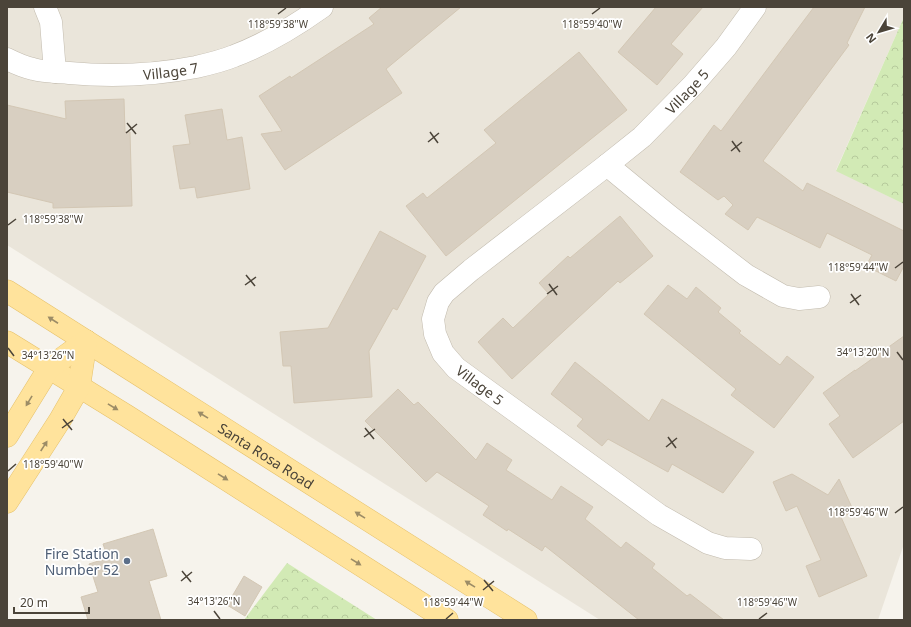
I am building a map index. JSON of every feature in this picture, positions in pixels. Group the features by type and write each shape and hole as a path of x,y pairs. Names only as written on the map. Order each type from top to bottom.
{"main road":[{"name":"Santa Rosa Road","path":"7,291 526,620"},
{"path":"7,436 49,368 86,341"},
{"path":"7,502 60,420 79,387 86,341"},
{"path":"7,342 134,420 447,620"}],"street":[{"path":"45,7 51,22 55,72"},
{"name":"Village 7","path":"7,59 32,69 90,74 117,75 153,73 182,69 209,64 233,57 255,48 297,24 322,7"},
{"name":"Village 5","path":"751,549 725,548 708,543 659,515 456,368 443,353 435,334 434,319 438,302 444,294 471,270 642,137 693,86 726,47 755,7"},
{"path":"607,165 669,216 746,275 783,296 798,299 819,297"}],"shaded area":[{"path":"7,7 904,7 904,17 836,170 904,204 904,544 878,620 600,620 7,245"}],"green space":[{"path":"904,17 904,204 836,171"},
{"path":"287,563 377,620 244,620"}],"building":[{"path":"382,7 461,7 386,69 402,93 285,170 261,134 282,131 259,96 290,76 291,78 374,24 369,18"},
{"path":"656,7 703,7 671,44 683,54 657,85 618,52"},
{"path":"814,7 865,7 847,43 849,45 763,161 803,191 807,183 904,231 904,266 896,281 866,266 872,255 827,233 820,248 757,217 748,230 725,214 733,205 724,196 718,200 680,172 714,125 721,131"},
{"path":"579,52 627,110 446,256 406,206 423,193 427,198 496,143 484,130"},
{"path":"124,99 125,132 130,132 132,206 53,208 53,203 7,192 7,105 66,119 65,101"},
{"path":"222,109 227,140 242,137 250,189 197,198 195,187 180,189 173,146 190,144 185,115"},
{"path":"620,216 653,256 620,283 618,281 512,379 478,342 503,318 513,328 549,294 539,283 568,256 570,258"},
{"path":"380,231 426,256 397,310 393,308 369,351 372,397 294,403 291,366 283,366 280,332 328,328"},
{"path":"668,285 687,299 696,287 721,308 718,312 741,331 739,333 780,365 787,356 814,377 774,428 731,395 736,389 644,314"},
{"path":"904,336 904,421 853,458 829,424 840,416 823,393"},
{"path":"575,362 649,421 662,399 754,452 723,493 672,464 668,472 608,439 602,446 577,426 583,419 551,394"},
{"path":"398,389 414,405 418,402 476,460 487,443 512,460 506,470 552,500 561,486 593,507 585,519 621,548 626,542 655,564 652,568 687,596 690,594 724,620 639,620 545,546 542,551 483,515 489,506 437,472 426,482 365,421"},
{"path":"792,474 828,495 839,479 854,512 841,517 867,576 819,597 806,566 821,560 797,506 786,511 773,482"},
{"path":"153,529 167,576 149,581 161,620 88,620 81,597 98,592 89,564 108,558 103,544"},
{"path":"244,576 262,587 245,616 227,605"}],"place":[{"name":"Fire Station Number 52","path":"127,561"}]}
